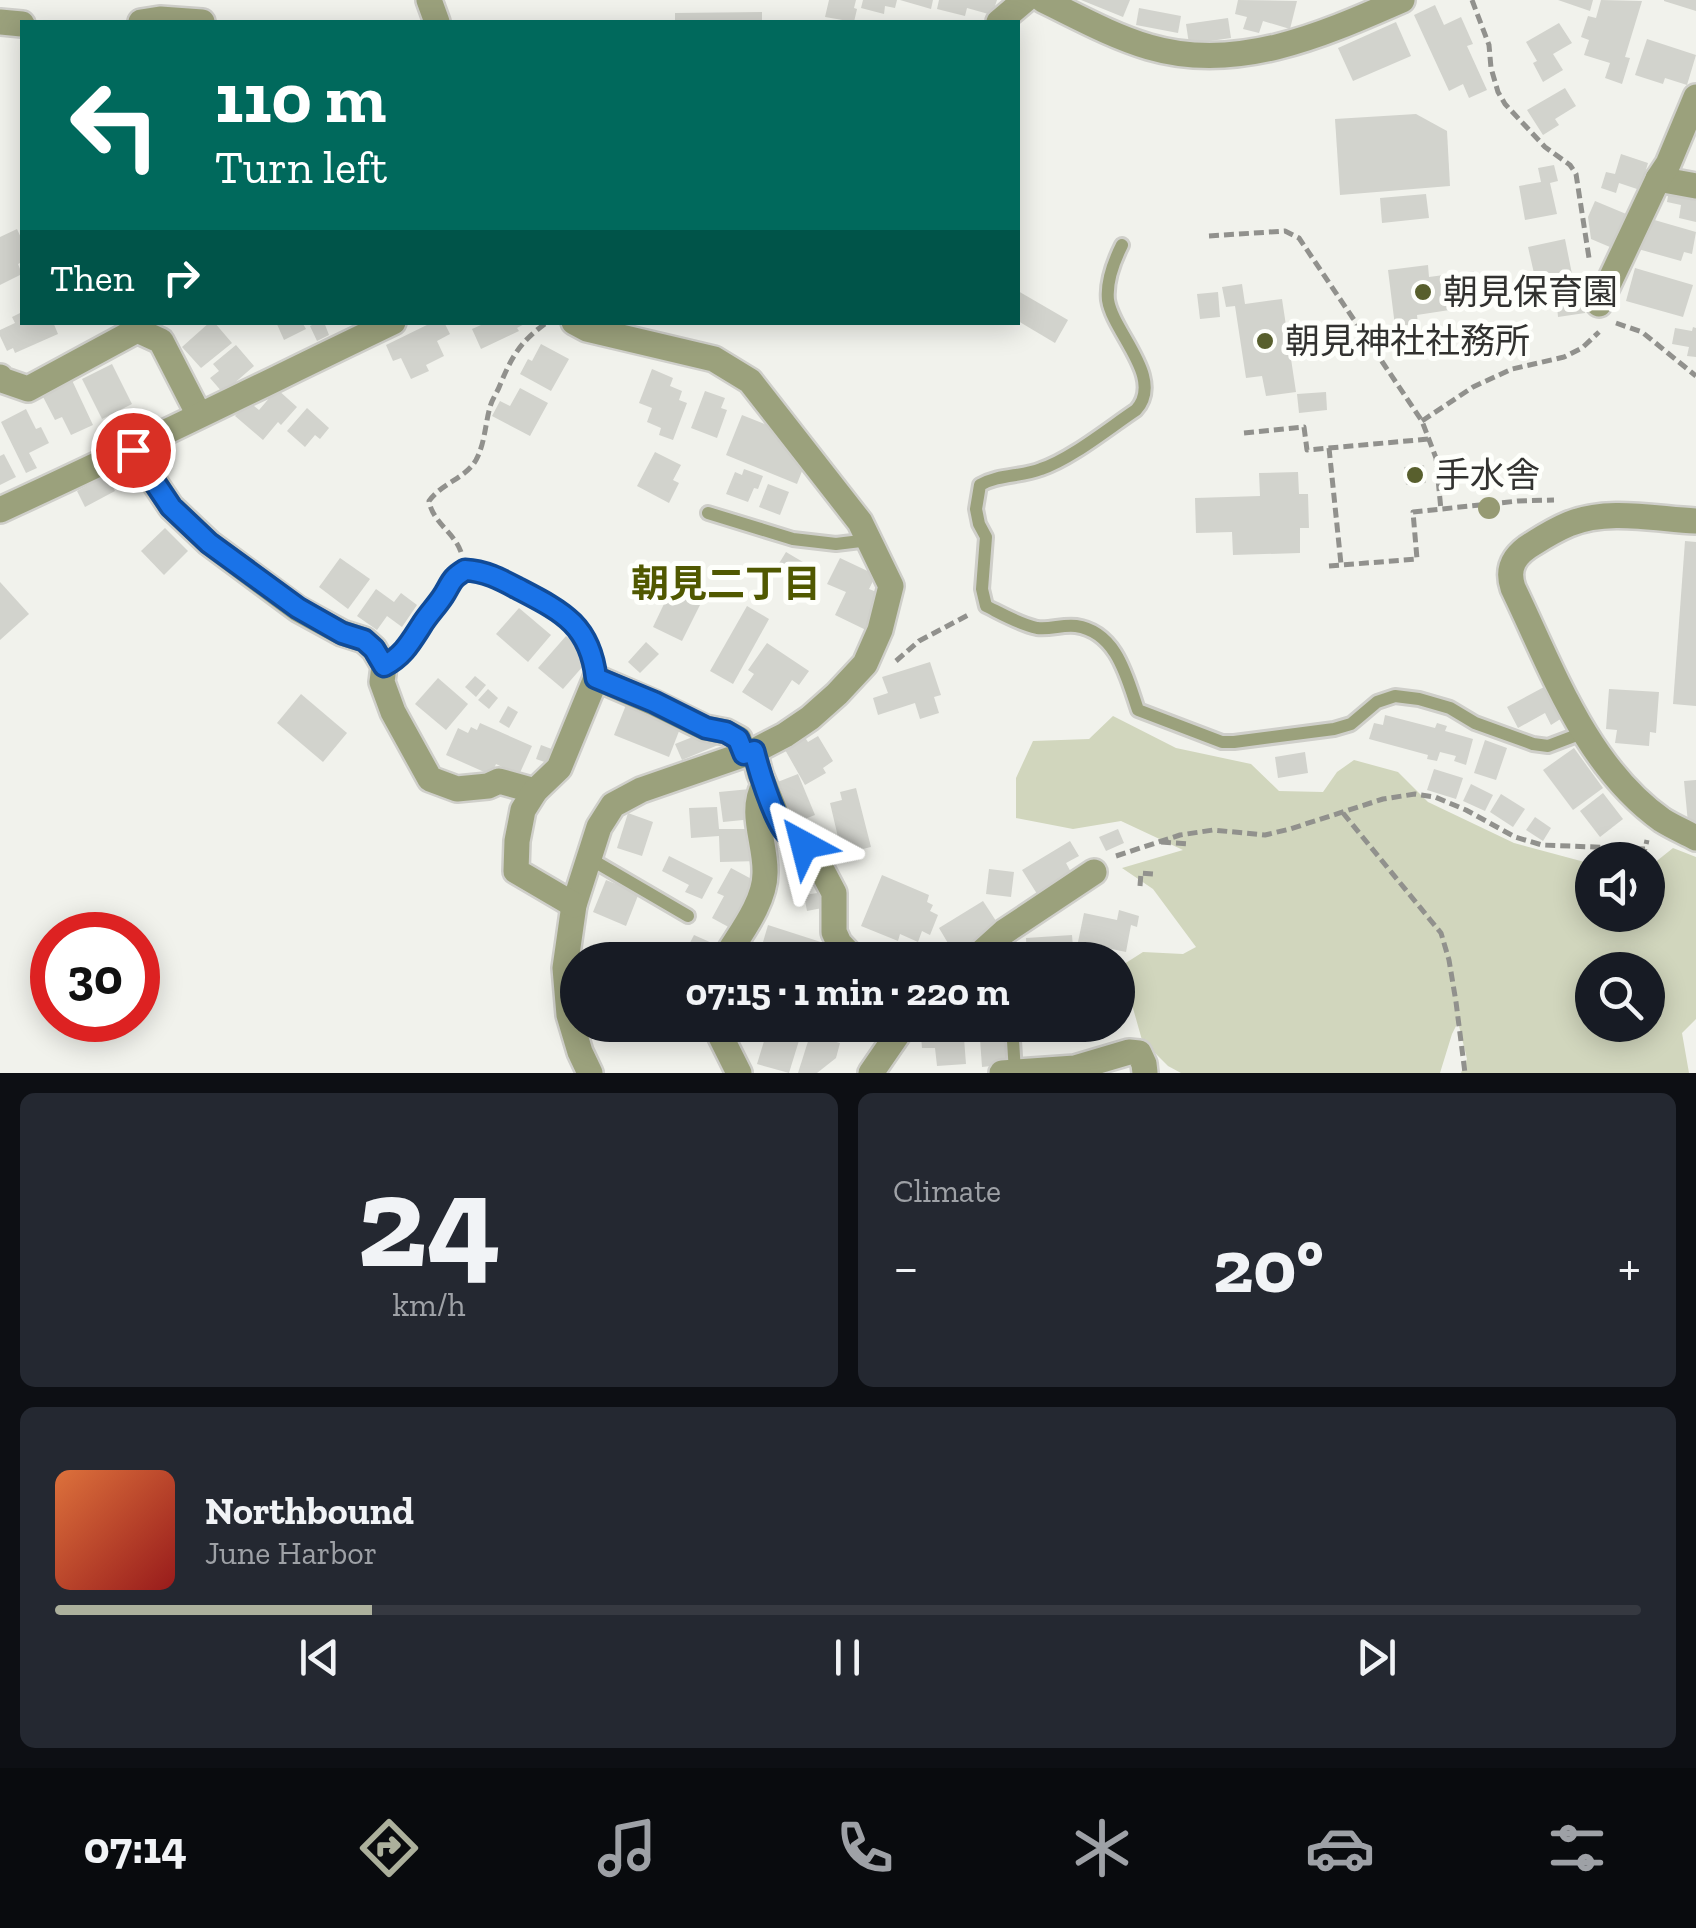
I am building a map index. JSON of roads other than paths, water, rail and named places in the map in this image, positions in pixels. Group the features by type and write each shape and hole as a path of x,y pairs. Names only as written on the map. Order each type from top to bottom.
{"street":[{"path":"1001,20 1026,0"},
{"path":"1044,0 1151,48 1218,57 1274,48 1331,31 1402,0"},
{"path":"1599,304 1668,164 1696,97"},
{"path":"1658,178 1696,186"},
{"path":"0,510 133,450 386,325"},
{"path":"580,325 714,359 750,381 860,522 891,586 880,630 865,664 810,718 785,736 749,752 642,790 614,805 598,828 574,905 565,968 569,1015 590,1073"},
{"path":"0,376 28,388 137,330 161,341 199,415"},
{"path":"133,450 171,507 209,543 298,608 342,633 364,640 374,649 384,666 382,682 393,712 430,779 457,789 500,781 535,791"},
{"path":"1696,521 1630,516 1571,523 1522,550 1510,572 1513,588 1563,694 1619,781 1660,818 1696,838"},
{"path":"574,905 516,871 517,841 523,810 535,791 559,768 596,678 738,739 749,752 782,826 814,855 825,874 834,894 838,942"},
{"path":"734,942 755,906 766,876 757,810 764,785"},
{"path":"993,942 1094,872"},
{"path":"724,1042 740,1073"},
{"path":"871,1073 892,1042"},
{"path":"1016,1072 1075,1068 1129,1052 1139,1053 1145,1073"}],"lane":[{"path":"1122,245 1108,287 1108,303 1145,382 1142,404 1040,470 980,485 976,508 986,537 982,590 986,606 1042,629 1079,626 1094,631 1120,660 1138,710 1222,742 1334,729 1352,724 1376,702 1394,696 1450,708 1476,723 1532,744 1548,746 1585,732"},
{"path":"708,513 792,538 836,544 869,540"},
{"path":"384,666 410,645 452,578 465,570 493,576 565,614 593,656 596,678"},
{"path":"588,857 688,916"},
{"path":"1013,1042 1016,1072"}],"place":[{"name":"朝見保育園","path":"1423,292"},
{"name":"朝見神社社務所","path":"1265,341"},
{"name":"手水舎","path":"1415,475"}],"district":[{"name":"朝見二丁目","path":"726,584"}]}
